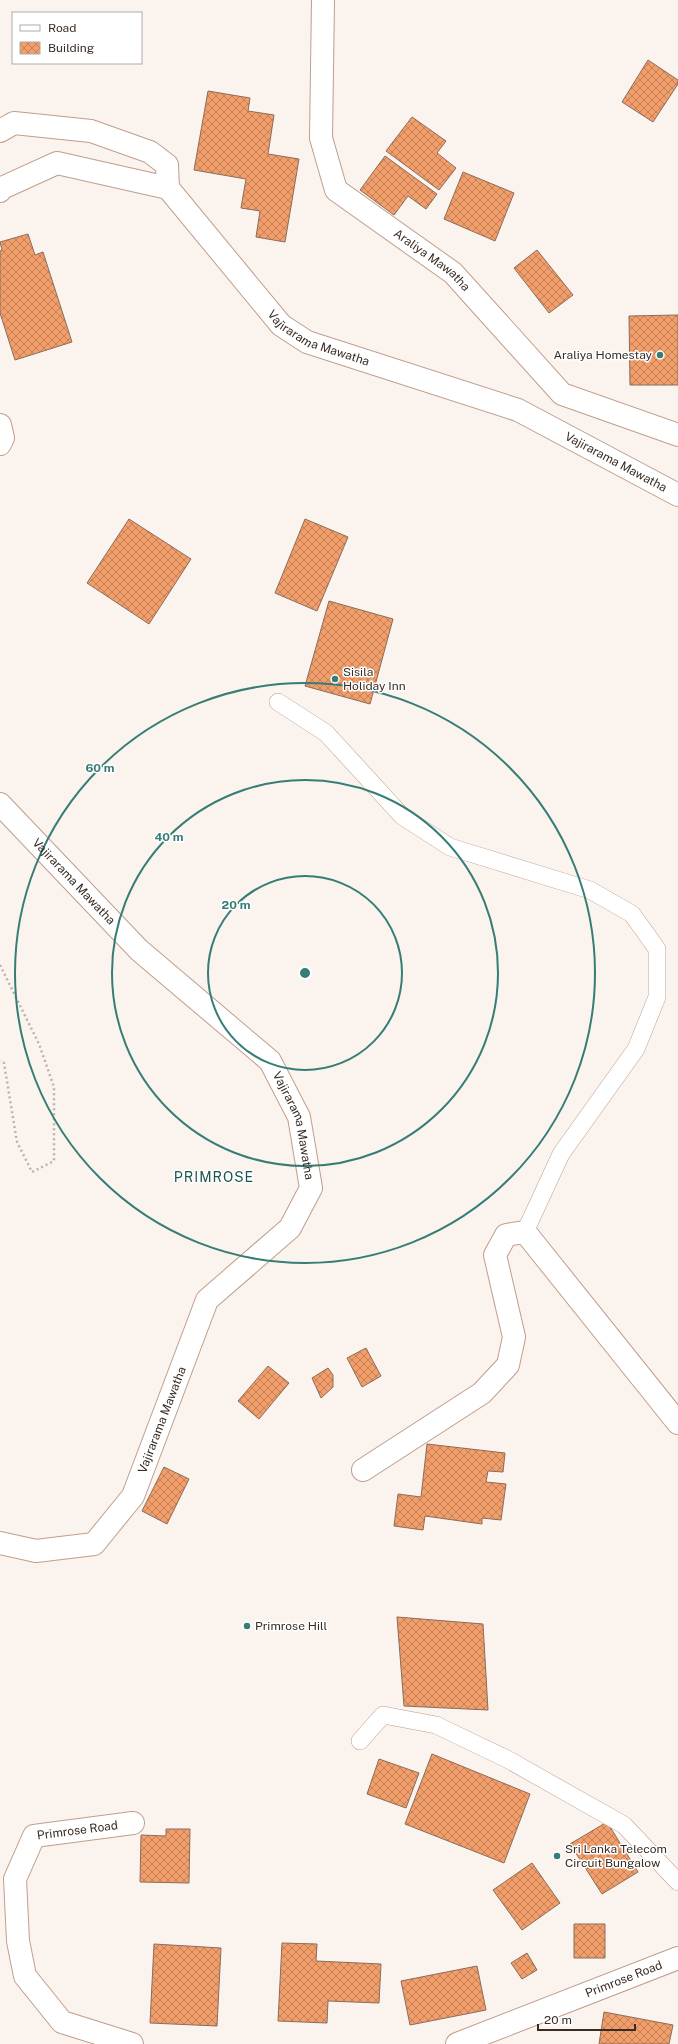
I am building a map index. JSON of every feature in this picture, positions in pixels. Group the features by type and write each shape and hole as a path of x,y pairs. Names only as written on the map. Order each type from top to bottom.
{"street":[{"name":"Araliya Mawatha","path":"323,0 321,138 336,190 453,273 562,394 678,435"},
{"path":"0,131 14,123 91,131 150,152 167,166 168,188 57,163 2,188 0,191"},
{"name":"Vajirarama Mawatha","path":"168,188 281,325 307,342 518,410 678,495"},
{"path":"0,425 3,438 0,444"},
{"name":"Vajirarama Mawatha","path":"0,804 139,950 270,1061 298,1117 311,1188 290,1228 207,1300 133,1496 94,1544 36,1551 0,1543"},
{"path":"362,1470 482,1393 508,1365 514,1337 495,1255 506,1235 525,1232 678,1423"},
{"name":"Primrose Road","path":"132,2044 62,2022 26,1976 18,1941 15,1879 34,1836 134,1822"},
{"name":"Primrose Road","path":"458,2044 678,1958"}],"lane":[{"path":"278,702 326,733 402,816 408,820 450,847 590,890 632,914 657,949 657,997 636,1049 560,1154 525,1232"},
{"path":"360,1740 382,1715 436,1725 507,1759 624,1825 678,1882"}],"path":[{"path":"0,965 39,1044 54,1086 54,1162 32,1172 17,1142 4,1063 0,1061"}],"building":[{"path":"648,60 678,80 678,84 653,122 622,102"},
{"path":"208,91 250,98 248,111 274,115 268,154 299,159 285,242 256,237 260,211 241,208 246,179 194,170"},
{"path":"412,117 446,141 437,153 456,168 439,190 386,151"},
{"path":"385,156 437,194 426,209 408,196 394,215 360,190"},
{"path":"463,172 514,193 495,241 444,219"},
{"path":"28,234 35,255 43,252 72,342 15,360 0,313 0,251 2,250 0,242"},
{"path":"537,250 573,295 549,313 514,268"},
{"path":"678,315 678,385 630,385 629,316"},
{"path":"129,519 191,559 149,624 87,583"},
{"path":"305,519 348,537 317,611 275,593"},
{"path":"329,601 393,619 370,704 305,686"},
{"path":"366,1348 381,1376 362,1387 347,1358"},
{"path":"268,1366 289,1383 259,1419 238,1401"},
{"path":"328,1368 333,1375 333,1387 321,1398 312,1378"},
{"path":"427,1444 505,1453 503,1472 488,1471 486,1482 506,1484 501,1520 482,1518 482,1524 425,1516 423,1530 394,1526 398,1494 421,1497"},
{"path":"164,1467 189,1479 167,1524 142,1511"},
{"path":"397,1617 483,1624 488,1710 404,1706"},
{"path":"432,1754 530,1794 504,1863 405,1824"},
{"path":"379,1759 419,1773 406,1808 367,1794"},
{"path":"607,1822 638,1872 602,1894 570,1844"},
{"path":"166,1829 190,1829 189,1883 140,1882 141,1835 166,1836"},
{"path":"532,1863 560,1903 522,1930 493,1890"},
{"path":"574,1924 605,1924 605,1958 574,1958"},
{"path":"282,1943 317,1944 316,1961 381,1964 379,2003 328,2001 327,2023 278,2021"},
{"path":"154,1944 221,1948 217,2026 150,2023"},
{"path":"527,1953 537,1970 522,1979 511,1963"},
{"path":"477,1966 486,2010 410,2025 401,1981"},
{"path":"604,2012 673,2025 669,2044 599,2044"}],"place":[{"name":"Araliya Homestay","path":"660,355"},
{"name":"Sisila Holiday Inn","path":"335,679"},
{"name":"Primrose Hill","path":"247,1626"},
{"name":"Sri Lanka Telecom Circuit Bungalow","path":"557,1856"}],"district":[{"name":"PRIMROSE","path":"214,1177"}]}
